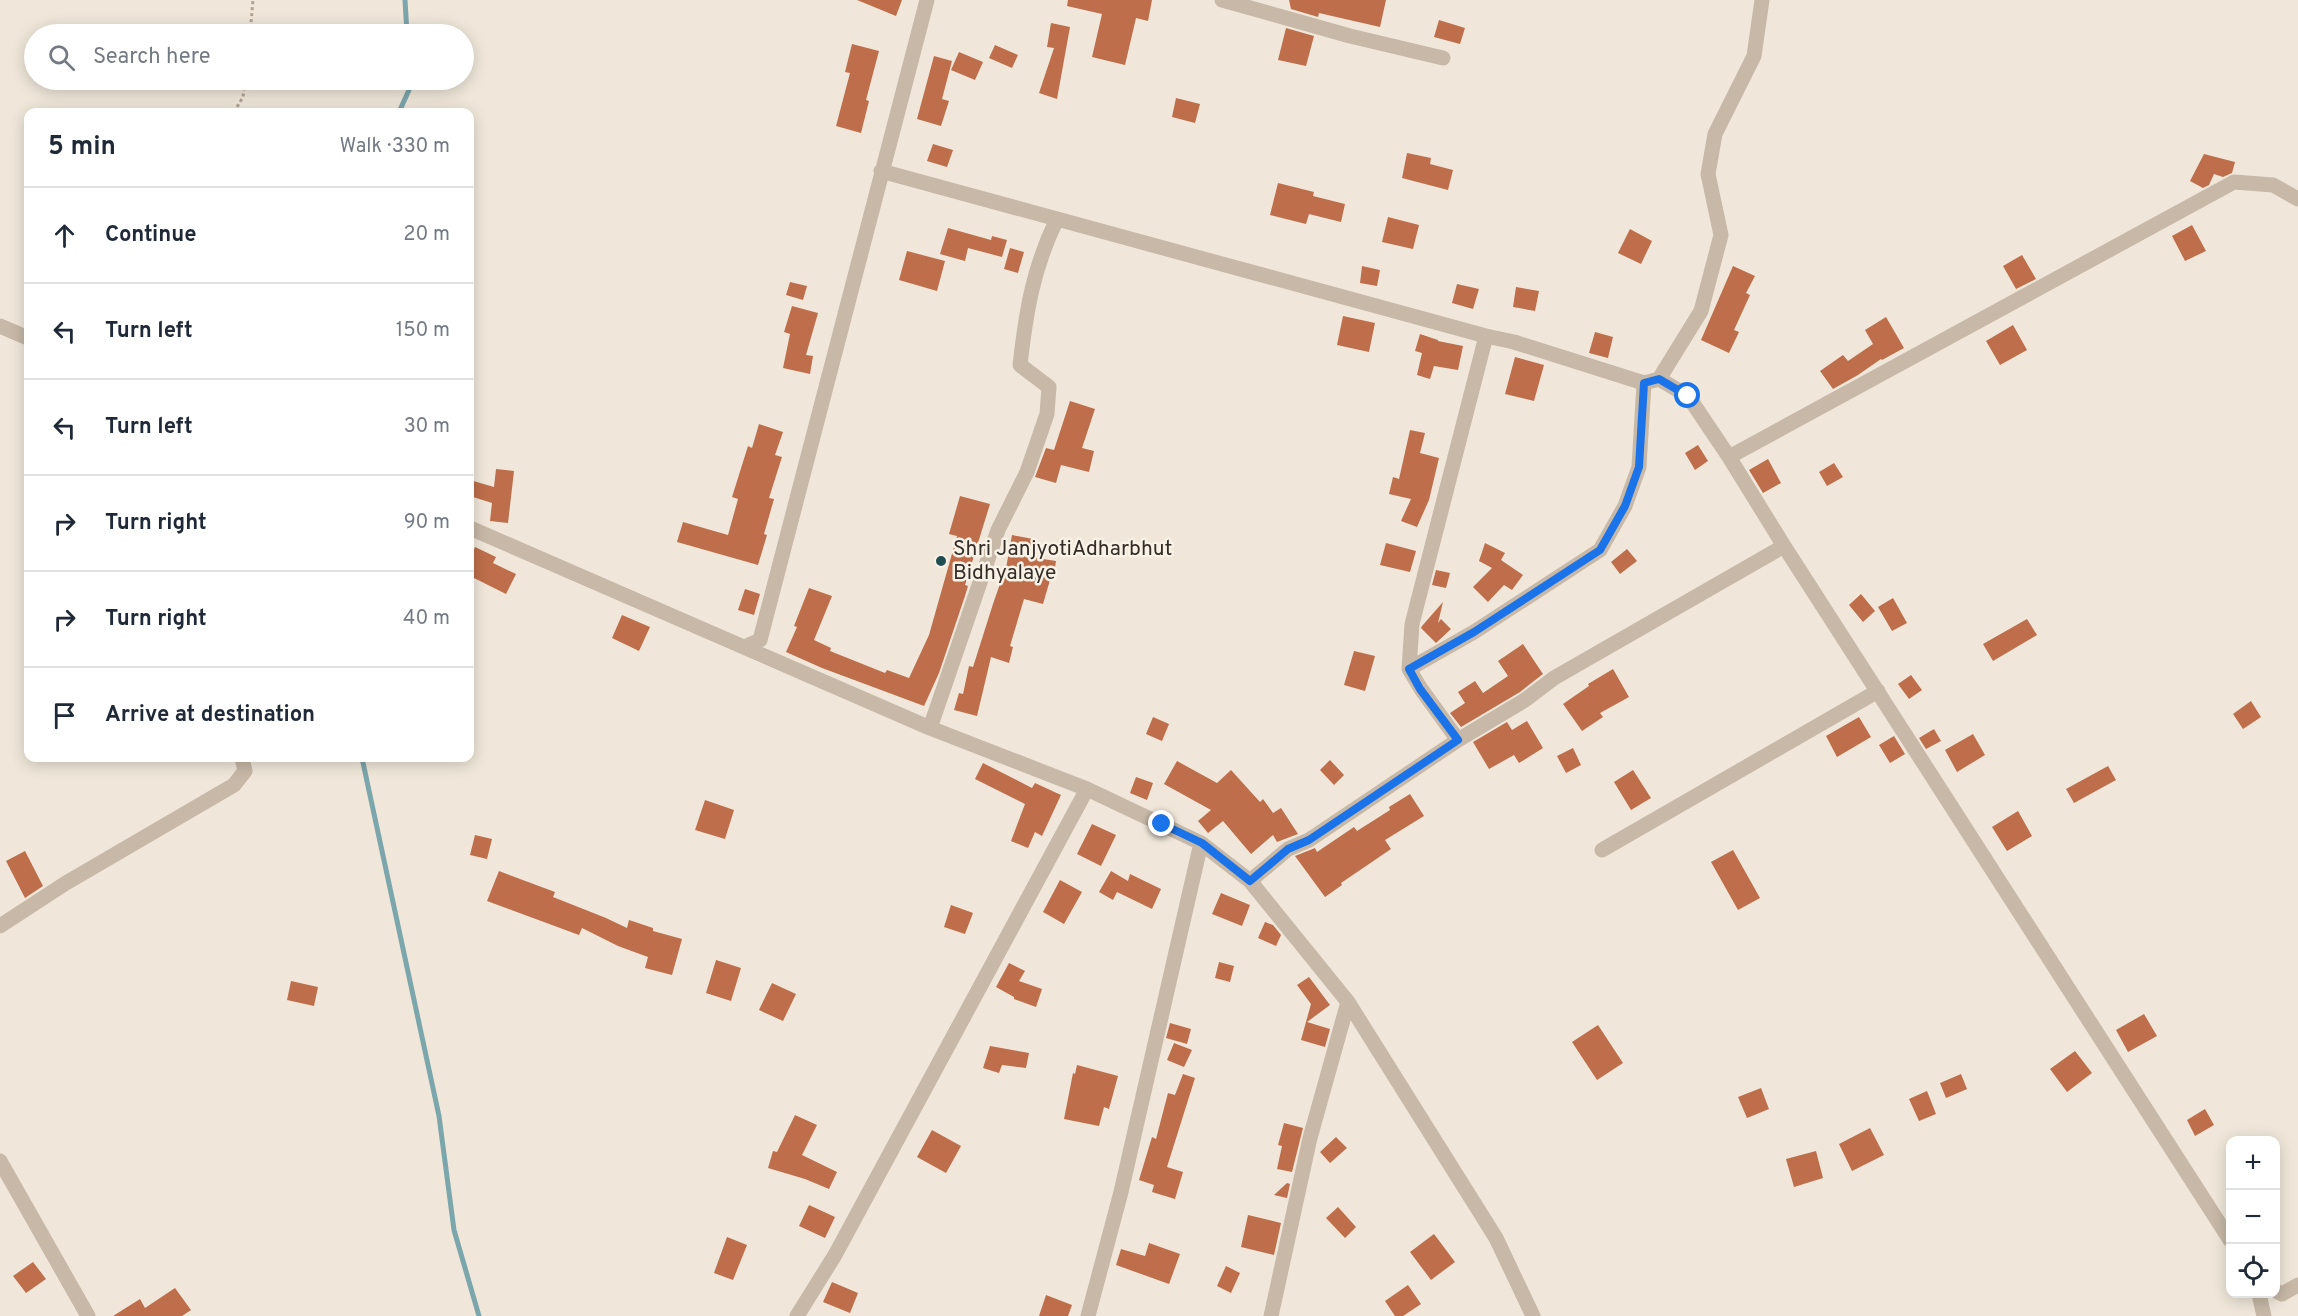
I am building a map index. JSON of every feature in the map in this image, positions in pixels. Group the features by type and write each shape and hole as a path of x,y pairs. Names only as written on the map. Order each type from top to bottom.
{"street":[{"path":"744,647 760,640 927,0"},
{"path":"1222,0 1350,36 1443,58"},
{"path":"881,171 1514,342 1644,383 1659,379 1701,311 1721,235 1708,174 1715,134 1754,56 1762,0"},
{"path":"1729,457 2234,182 2273,185 2298,199"},
{"path":"930,728 998,530 1027,472 1047,414 1049,387 1020,365 1028,303 1046,242 1057,219"},
{"path":"0,326 24,336"},
{"path":"1458,740 1420,689 1409,669 1412,624 1486,336"},
{"path":"1659,379 1688,396 1729,457 2226,1234"},
{"path":"1409,669 1474,632 1600,550 1625,506 1639,467 1644,383"},
{"path":"474,530 930,728 1087,789 1202,843 1250,881 1348,1002 1496,1238 1533,1316"},
{"path":"1250,881 1288,849 1309,840 1458,740 1525,700 1554,678 1784,546"},
{"path":"1602,850 1878,691"},
{"path":"0,926 66,883 234,785 245,771 243,762"},
{"path":"797,1316 836,1255 1087,789"},
{"path":"1088,1316 1118,1203 1202,843"},
{"path":"1271,1316 1310,1138 1348,1002"},
{"path":"0,1161 88,1316"},
{"path":"2280,1293 2282,1294 2298,1285"},
{"path":"2260,1298 2264,1316"}],"path":[{"path":"251,24 253,0"},
{"path":"236,108 243,97 243,90"}],"building":[{"path":"857,0 902,0 896,16"},
{"path":"1068,0 1152,0 1148,21 1136,18 1125,65 1092,57 1102,14 1067,6"},
{"path":"1289,0 1386,0 1380,27 1319,13 1318,17 1291,9"},
{"path":"1439,20 1465,28 1460,44 1434,37"},
{"path":"1051,23 1070,27 1057,99 1039,93 1054,48 1047,47"},
{"path":"1286,28 1314,36 1306,66 1278,60"},
{"path":"852,44 879,51 866,100 869,101 861,133 836,126 850,73 845,72"},
{"path":"995,45 1018,55 1012,68 989,58"},
{"path":"959,52 983,62 975,80 951,70"},
{"path":"934,56 952,61 942,99 949,101 941,126 917,119"},
{"path":"1176,98 1200,104 1195,123 1172,117"},
{"path":"933,144 953,150 947,167 927,161"},
{"path":"1407,153 1431,158 1430,164 1453,170 1448,190 1402,178"},
{"path":"2204,154 2235,162 2232,173 2223,177 2214,174 2209,185 2203,188 2190,181"},
{"path":"1278,183 1314,192 1313,196 1345,204 1341,222 1309,214 1306,224 1270,215"},
{"path":"1388,217 1419,225 1413,249 1382,242"},
{"path":"2192,225 2206,251 2185,261 2172,236"},
{"path":"948,228 991,240 992,236 1007,240 1002,257 968,248 965,261 940,254"},
{"path":"1630,229 1652,241 1641,264 1618,253"},
{"path":"1010,248 1024,252 1018,273 1004,269"},
{"path":"907,251 945,261 937,291 899,280"},
{"path":"2022,255 2036,279 2016,289 2003,266"},
{"path":"1362,266 1380,270 1377,286 1360,283"},
{"path":"1733,266 1755,276 1746,293 1750,295 1734,330 1739,332 1729,353 1701,340"},
{"path":"790,282 807,286 803,300 786,295"},
{"path":"1457,284 1479,289 1473,309 1452,303"},
{"path":"1516,287 1539,291 1535,311 1513,307"},
{"path":"792,306 818,313 806,355 813,356 810,374 783,368 790,334 784,332"},
{"path":"1343,316 1375,323 1369,352 1337,345"},
{"path":"1886,317 1904,348 1881,359 1833,389 1820,371 1843,355 1848,361 1873,344 1865,330"},
{"path":"2013,325 2027,350 2000,365 1986,341"},
{"path":"1595,332 1613,337 1608,358 1589,353"},
{"path":"1420,334 1438,341 1463,346 1458,370 1434,366 1430,379 1417,375 1422,353 1415,351"},
{"path":"1515,357 1544,365 1534,401 1505,394"},
{"path":"1070,401 1095,409 1082,448 1094,451 1089,472 1061,465 1056,483 1035,477 1046,448 1054,450"},
{"path":"759,424 783,432 775,455 782,457 769,498 774,499 758,565 677,542 683,522 728,535 738,499 732,497 748,446 752,448"},
{"path":"1410,430 1425,433 1420,453 1439,458 1429,500 1417,527 1401,521 1411,499 1389,494 1393,477 1399,479"},
{"path":"1698,445 1708,461 1695,470 1685,453"},
{"path":"1768,459 1781,483 1763,493 1749,470"},
{"path":"1834,463 1843,477 1827,486 1819,472"},
{"path":"496,469 514,471 508,523 490,521 492,503 474,497 474,481 494,487"},
{"path":"960,496 990,504 965,585 968,586 965,596 939,673 924,706 786,652 797,627 794,626 809,588 832,596 814,640 831,648 830,651 885,673 887,670 909,678 929,635 957,536 949,534"},
{"path":"1012,535 1033,539 1030,557 1056,561 1053,580 1050,580 1043,604 1024,599 1010,646 1013,647 1009,663 991,657 977,716 954,710 959,693 963,694 969,666 973,667 1002,578 1004,579"},
{"path":"1386,543 1416,551 1410,572 1380,565"},
{"path":"1485,543 1505,553 1501,560 1523,575 1512,590 1504,585 1488,602 1473,587 1492,568 1479,561"},
{"path":"475,547 496,557 493,563 516,574 506,594 474,578"},
{"path":"1627,549 1637,561 1620,574 1611,562"},
{"path":"1436,570 1450,573 1446,588 1432,585"},
{"path":"745,589 760,594 754,615 738,610"},
{"path":"1861,594 1875,611 1863,622 1849,605"},
{"path":"1893,598 1907,623 1892,631 1878,607"},
{"path":"1443,602 1438,623 1441,619 1451,629 1436,643 1421,628"},
{"path":"622,615 650,627 639,651 612,638"},
{"path":"2027,619 2037,635 1993,661 1983,644"},
{"path":"1523,644 1543,674 1520,692 1461,727 1450,713 1465,703 1458,692 1475,681 1483,693 1508,676 1498,661"},
{"path":"1354,651 1375,656 1365,691 1344,685"},
{"path":"1613,669 1629,697 1600,713 1603,717 1582,731 1563,704 1589,686 1588,684"},
{"path":"1911,675 1922,690 1909,699 1898,684"},
{"path":"2251,701 2261,717 2243,729 2233,714"},
{"path":"1153,717 1169,724 1162,741 1146,734"},
{"path":"1859,717 1871,737 1837,757 1826,736"},
{"path":"1527,721 1543,748 1519,763 1514,755 1489,769 1473,742 1507,722 1512,730"},
{"path":"1934,729 1941,741 1926,749 1919,738"},
{"path":"1973,734 1985,755 1957,772 1945,750"},
{"path":"1894,736 1905,754 1890,763 1879,745"},
{"path":"1573,748 1581,765 1566,773 1557,756"},
{"path":"1330,760 1344,775 1334,785 1320,770"},
{"path":"1177,761 1217,783 1231,770 1260,802 1263,799 1273,813 1281,808 1298,834 1277,842 1273,835 1251,854 1223,821 1208,833 1198,821 1211,810 1164,784"},
{"path":"983,763 1032,788 1035,783 1061,795 1042,836 1035,832 1028,848 1011,841 1025,804 975,779"},
{"path":"2108,766 2116,780 2074,803 2066,789"},
{"path":"1633,770 1651,798 1631,810 1614,782"},
{"path":"1136,777 1153,783 1147,800 1130,793"},
{"path":"1410,794 1424,816 1385,840 1391,849 1341,883 1342,885 1325,897 1295,856 1315,848 1317,852 1354,827 1357,831"},
{"path":"705,800 734,810 725,839 695,830"},
{"path":"2018,811 2032,836 2007,851 1992,827"},
{"path":"1092,824 1116,835 1101,866 1077,854"},
{"path":"475,835 492,839 487,859 470,855"},
{"path":"1733,850 1760,898 1738,910 1711,862"},
{"path":"25,851 43,886 25,898 6,861"},
{"path":"499,871 555,892 553,897 627,928 629,920 653,928 653,931 682,939 672,975 645,968 648,957 618,946 582,928 579,935 487,901"},
{"path":"1111,871 1128,881 1130,874 1161,889 1152,909 1117,892 1113,900 1099,892"},
{"path":"1060,880 1082,892 1064,924 1043,912"},
{"path":"1221,893 1250,905 1242,926 1212,914"},
{"path":"951,905 973,913 965,934 944,927"},
{"path":"1265,922 1273,925 1281,935 1276,946 1258,938"},
{"path":"716,960 741,968 731,1001 706,993"},
{"path":"1219,962 1234,966 1230,982 1215,978"},
{"path":"1009,963 1025,971 1019,981 1042,989 1036,1007 1014,999 996,987"},
{"path":"1309,977 1330,1005 1307,1022 1330,1029 1325,1047 1301,1040 1311,1004 1297,985"},
{"path":"291,981 318,987 314,1006 287,1000"},
{"path":"772,983 796,994 783,1021 759,1010"},
{"path":"2144,1014 2157,1036 2128,1052 2116,1030"},
{"path":"1170,1023 1191,1029 1187,1044 1166,1038"},
{"path":"1598,1025 1623,1063 1597,1080 1572,1042"},
{"path":"1174,1043 1192,1050 1184,1067 1167,1060"},
{"path":"990,1046 1029,1053 1026,1068 1002,1065 999,1073 983,1068"},
{"path":"2075,1051 2092,1073 2067,1092 2050,1069"},
{"path":"1077,1065 1118,1076 1109,1109 1104,1107 1099,1126 1064,1119 1073,1073 1075,1074"},
{"path":"1183,1074 1195,1078 1167,1167 1183,1172 1175,1199 1152,1192 1154,1185 1139,1180 1152,1137 1156,1139 1168,1093 1175,1095"},
{"path":"1961,1074 1967,1089 1946,1098 1940,1083"},
{"path":"1761,1088 1769,1109 1747,1118 1738,1097"},
{"path":"1927,1091 1936,1114 1919,1121 1909,1099"},
{"path":"2205,1109 2214,1125 2195,1136 2187,1120"},
{"path":"795,1115 817,1125 802,1155 837,1172 829,1189 768,1168 773,1151 777,1152"},
{"path":"1284,1123 1303,1128 1292,1172 1277,1169 1282,1146 1278,1145"},
{"path":"1870,1128 1884,1155 1852,1171 1839,1144"},
{"path":"932,1130 961,1146 946,1173 917,1157"},
{"path":"1336,1137 1347,1148 1330,1163 1320,1152"},
{"path":"1816,1151 1823,1178 1794,1187 1786,1159"},
{"path":"1287,1183 1290,1184 1287,1198 1274,1195"},
{"path":"809,1205 835,1217 825,1238 799,1226"},
{"path":"1338,1207 1356,1227 1345,1238 1326,1218"},
{"path":"1248,1215 1281,1223 1274,1255 1241,1247"},
{"path":"1434,1234 1455,1262 1431,1280 1410,1252"},
{"path":"727,1237 747,1245 733,1280 714,1273"},
{"path":"1149,1243 1180,1254 1169,1284 1116,1265 1121,1249 1145,1256"},
{"path":"33,1262 46,1279 26,1293 13,1276"},
{"path":"1226,1266 1240,1273 1231,1293 1217,1286"},
{"path":"832,1282 858,1293 850,1313 823,1302"},
{"path":"1408,1285 1421,1304 1403,1316 1395,1316 1385,1301"},
{"path":"175,1288 191,1310 182,1316 113,1316 140,1299 145,1308"},
{"path":"1046,1295 1072,1305 1068,1316 1039,1316"}],"waterway":[{"path":"405,0 406,24"},
{"path":"401,108 409,90"},
{"path":"363,762 439,1116 454,1230 479,1316"}],"place":[{"name":"Shri JanjyotiAdharbhut Bidhyalaye","path":"941,561"}],"route":[{"path":"1162,824 1202,843 1250,881 1288,849 1309,840 1458,740 1420,689 1409,669 1474,632 1600,550 1625,506 1639,467 1644,383 1659,379 1688,396"}]}
